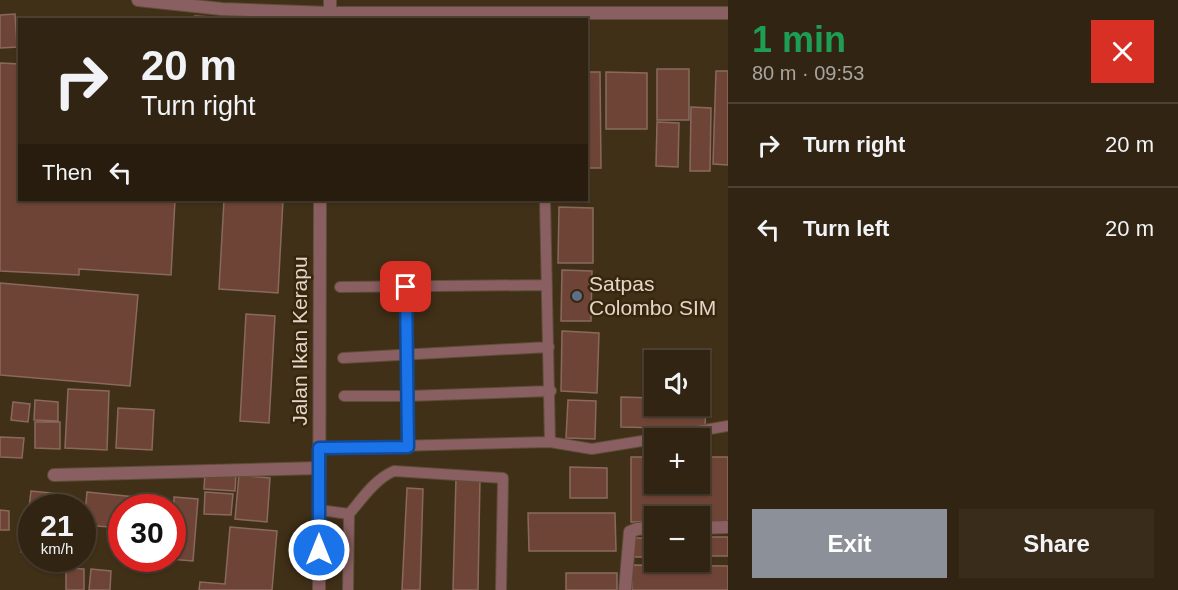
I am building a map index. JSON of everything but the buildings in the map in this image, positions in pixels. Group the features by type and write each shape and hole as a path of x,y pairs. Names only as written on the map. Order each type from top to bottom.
{"street":[{"path":"138,0 322,9 728,13"},
{"name":"Jalan Ikan Kerapu","path":"319,590 320,201"},
{"path":"54,475 319,468"},
{"path":"710,528 728,527"},
{"path":"625,590 630,532 644,529"}],"lane":[{"path":"545,201 551,391 550,442"},
{"path":"340,287 548,285"},
{"path":"406,287 408,447"},
{"path":"343,358 549,347"},
{"path":"344,396 551,391"},
{"path":"710,429 728,426"},
{"path":"319,448 550,442 592,449 644,440"},
{"path":"348,590 349,514 375,485 394,471 503,478 501,590"},
{"path":"320,510 349,514"}],"place":[{"name":"Satpas Colombo SIM","path":"577,296"}],"route":[{"path":"319,550 319,448 408,447 406,287"}]}
